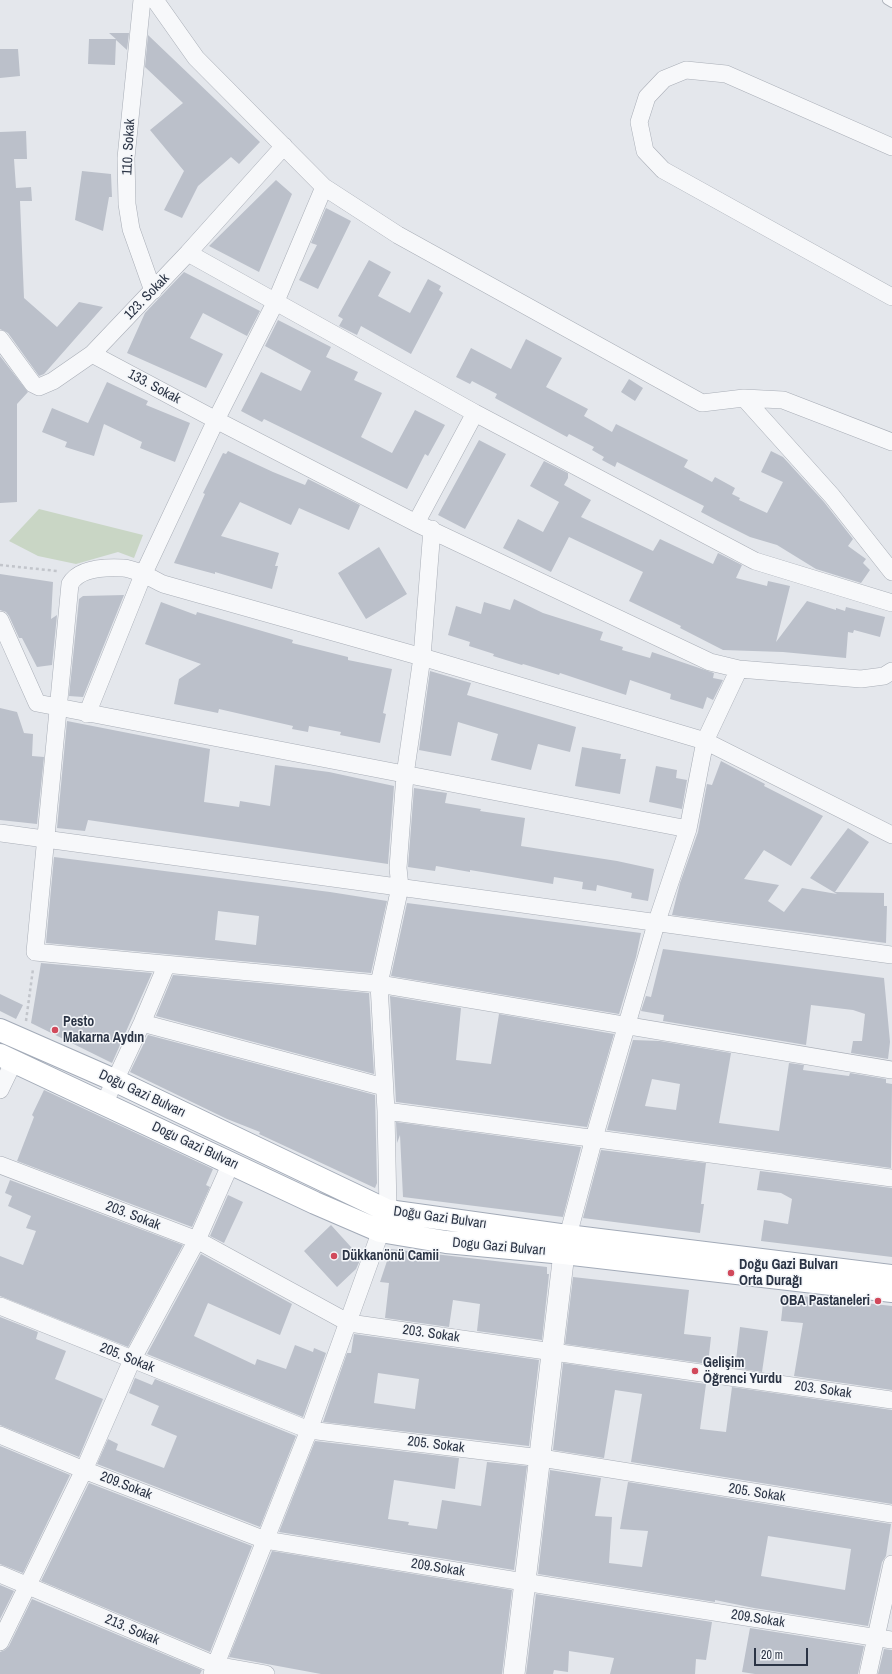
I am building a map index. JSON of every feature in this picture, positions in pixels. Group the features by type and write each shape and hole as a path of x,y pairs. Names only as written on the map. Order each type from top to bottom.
{"main road":[{"name":"Doğu Gazi Bulvarı","path":"0,1030 114,1080 384,1221 565,1244 892,1276"},
{"name":"Dogu Gazi Bulvarı","path":"7,1058 316,1203 384,1221"},
{"name":"Dogu Gazi Bulvarı","path":"565,1244 892,1291"}],"street":[{"name":"110. Sokak","path":"142,0 126,158 127,204 131,229 153,290"},
{"path":"155,0 196,58 324,187 398,235 702,403 744,398 783,400 892,442"},
{"path":"892,147 726,74 686,70 664,79 647,97 639,122 645,151 663,170 892,297"},
{"name":"123. Sokak","path":"0,339 33,384 39,387 53,381 92,354 188,253 284,146"},
{"path":"87,714 143,575 216,420 276,301 324,187"},
{"path":"188,253 475,413 755,561 892,603"},
{"name":"133. Sokak","path":"92,354 216,420 424,526 710,662 740,669 861,679 884,676 892,671"},
{"path":"744,398 832,496 892,572"},
{"path":"214,1669 310,1430 384,1221 386,1111 379,984 400,887 398,868 404,774 422,657 424,526 475,413"},
{"path":"892,839 705,741 422,657 163,584 124,568 89,570 79,574 70,584 47,839 35,952 166,966 379,984 892,1070"},
{"path":"0,620 37,703 87,714 688,829"},
{"path":"514,1674 565,1244 656,924 688,829 705,741 740,669"},
{"path":"0,833 400,887 656,924 892,955"},
{"path":"104,1104 142,1023 166,966"},
{"path":"142,1023 384,1087"},
{"path":"0,1090 7,1058"},
{"path":"386,1111 892,1178"},
{"path":"0,1642 84,1470 132,1360 197,1240 231,1163"},
{"name":"203. Sokak","path":"0,1165 197,1240 348,1322 892,1400"},
{"name":"205. Sokak","path":"0,1306 310,1430 540,1458 892,1514"},
{"name":"209.Sokak","path":"0,1435 84,1470 265,1540 884,1638"},
{"path":"868,1674 884,1638 892,1564"},
{"name":"213. Sokak","path":"0,1574 214,1669 266,1674"}],"lane":[{"path":"887,0 892,3"}],"path":[{"path":"0,565 79,574"},
{"path":"23,1041 35,952"}],"green space":[{"path":"39,509 143,535 134,558 118,552 76,564 38,556 9,541"}],"building":[{"path":"109,33 129,33 127,50 116,40 115,65 88,64 89,39 116,39"},
{"path":"148,35 260,142 239,164 231,157 198,186 182,218 164,210 184,171 150,130 183,103 145,67"},
{"path":"0,49 18,49 20,76 0,78"},
{"path":"26,131 27,159 14,159 16,188 31,187 32,201 20,201 24,298 57,327 79,302 103,307 44,374 39,376 8,333 0,329 0,132"},
{"path":"82,171 111,174 112,197 109,197 103,231 75,220"},
{"path":"276,180 292,194 259,272 209,246"},
{"path":"326,208 351,221 318,289 299,280 317,245 311,243"},
{"path":"369,260 391,272 378,296 410,313 428,279 441,286 439,290 443,293 411,354 361,326 357,335 339,326 343,319 338,316"},
{"path":"184,272 260,311 247,336 203,313 190,338 223,354 206,388 127,353 145,313"},
{"path":"278,320 331,347 326,357 358,372 354,380 382,393 361,437 392,453 415,410 445,425 428,456 425,454 407,489 264,419 262,422 241,411 261,372 301,391 311,371 265,346"},
{"path":"526,339 562,358 546,387 588,409 584,416 612,432 616,424 688,460 684,467 712,482 715,477 735,488 732,494 740,498 739,500 767,513 783,482 761,472 771,451 783,457 824,502 853,539 848,546 866,559 863,563 870,570 861,583 816,569 777,545 750,537 718,521 701,512 704,506 617,462 615,467 602,460 604,457 592,450 594,447 569,434 567,437 495,398 497,394 472,381 470,384 456,377 471,348 511,369"},
{"path":"0,356 28,392 17,404 17,502 0,503"},
{"path":"629,379 643,388 635,401 621,392"},
{"path":"107,382 148,401 146,405 190,423 175,462 140,448 142,442 104,424 94,456 65,447 67,442 42,432 52,408 88,423"},
{"path":"479,440 506,454 465,529 438,515"},
{"path":"228,451 305,485 308,479 360,505 349,530 299,508 291,525 240,502 221,536 279,553 275,566 278,566 272,589 215,572 215,574 174,563 205,494 203,493 223,453 226,454"},
{"path":"544,461 568,473 568,478 564,485 591,500 581,517 653,551 660,539 713,564 718,553 742,565 736,578 767,586 768,581 790,586 776,642 807,601 836,610 836,608 845,611 846,607 885,617 880,637 854,630 853,633 848,632 846,658 783,652 723,650 680,628 681,626 629,601 643,572 569,537 551,572 503,548 518,519 543,532 559,502 530,486"},
{"path":"379,547 407,594 366,619 338,573"},
{"path":"0,574 53,582 51,619 57,615 52,665 37,667 22,638 19,638 9,616 6,612 0,610"},
{"path":"124,595 83,697 69,696 79,599 83,596"},
{"path":"514,599 543,613 603,632 600,640 623,647 622,650 650,658 652,652 714,673 713,678 723,680 713,700 707,697 703,709 670,699 671,694 630,680 626,695 560,673 559,675 523,664 522,665 493,656 494,654 469,646 470,642 448,635 456,606 481,614 484,602 510,610"},
{"path":"161,602 196,615 197,612 293,640 292,643 348,657 348,660 392,669 383,713 386,714 380,743 340,735 341,732 309,726 308,732 292,729 293,726 219,709 218,713 174,704 179,679 201,664 145,644"},
{"path":"430,671 471,683 467,695 576,727 570,752 538,744 531,770 491,760 498,734 458,722 451,756 419,750"},
{"path":"0,708 17,712 24,733 33,734 32,756 44,757 37,824 0,820"},
{"path":"67,721 210,749 204,802 239,807 240,801 270,806 275,765 329,772 394,786 388,864 88,820 85,831 57,828"},
{"path":"582,747 621,754 620,759 626,759 620,794 575,786"},
{"path":"721,761 765,784 764,786 823,816 791,866 764,850 744,879 779,885 768,901 784,912 802,888 837,894 810,878 848,828 869,842 835,892 884,893 884,906 887,906 886,943 672,915 680,883 698,832 707,784 712,785"},
{"path":"656,766 677,770 676,778 687,780 682,809 649,802"},
{"path":"414,788 447,793 445,803 481,809 480,811 525,818 521,846 617,861 654,869 648,901 631,898 632,893 597,885 596,891 582,889 583,882 554,877 553,884 470,870 470,872 436,866 435,871 408,867"},
{"path":"54,857 330,892 387,901 371,973 46,943","holes":["218,911 259,916 256,945 215,940"]},
{"path":"407,903 641,933 636,957 619,1014 391,976"},
{"path":"663,949 884,978 890,1042 888,1059 851,1053 853,1041 862,1041 865,1014 853,1010 811,1005 806,1045 663,1021 664,1015 641,1011 646,996 651,997"},
{"path":"41,963 152,973 112,1063 31,1023"},
{"path":"173,975 369,993 374,1074 156,1016"},
{"path":"0,994 23,1005 16,1019 0,1011"},
{"path":"390,996 461,1008 456,1060 491,1064 499,1014 614,1034 587,1127 396,1102"},
{"path":"148,1035 375,1095 377,1183 375,1188 259,1134 260,1132 227,1119 130,1072"},
{"path":"633,1040 660,1041 731,1053 719,1123 779,1131 789,1063 804,1065 803,1070 849,1076 850,1073 886,1079 886,1083 892,1084 891,1168 607,1130","holes":["652,1079 680,1084 676,1110 645,1106"]},
{"path":"44,1090 213,1169 206,1185 210,1187 192,1227 17,1161 34,1117 32,1115"},
{"path":"396,1122 581,1147 563,1217 403,1197 400,1135 397,1143"},
{"path":"601,1150 706,1163 701,1204 704,1204 700,1233 583,1218"},
{"path":"760,1171 892,1188 892,1257 761,1241 764,1220 788,1224 792,1199 781,1193 757,1190"},
{"path":"10,1180 183,1245 128,1347 0,1296 0,1256 23,1265 36,1231 26,1228 31,1216 8,1206 12,1196 5,1193"},
{"path":"228,1195 243,1202 224,1243 210,1236"},
{"name":"Dükkanönü Camii","path":"331,1225 361,1258 356,1269 337,1287 304,1251"},
{"path":"391,1249 547,1267 547,1274 549,1274 542,1340 477,1331 480,1304 453,1300 449,1327 385,1318 389,1283 380,1282"},
{"path":"201,1254 292,1304 280,1335 208,1303 194,1336 255,1365 257,1359 286,1369 295,1345 313,1352 314,1348 326,1353 303,1417 147,1354"},
{"path":"573,1277 689,1290 684,1334 711,1337 708,1364 565,1344"},
{"path":"784,1294 892,1306 892,1390 794,1376 803,1323 781,1321"},
{"path":"0,1317 38,1332 36,1339 66,1351 55,1379 103,1399 79,1457 0,1425"},
{"path":"740,1327 768,1331 762,1372 735,1368"},
{"path":"354,1334 539,1360 529,1446 323,1422 347,1353 351,1353","holes":["378,1373 419,1379 415,1409 374,1403"]},
{"path":"563,1363 706,1384 700,1429 726,1432 732,1387 892,1410 892,1504 631,1462 642,1394 615,1390 604,1458 553,1450"},
{"path":"135,1378 152,1385 155,1379 296,1436 260,1527 97,1464 108,1439 118,1444 116,1450 164,1468 177,1436 151,1425 159,1406 129,1393"},
{"path":"315,1441 459,1458 455,1489 394,1480 388,1519 409,1522 408,1525 437,1529 442,1500 481,1506 487,1462 527,1466 514,1570 279,1532"},
{"path":"0,1446 70,1475 23,1573 0,1564"},
{"path":"550,1470 601,1478 595,1516 612,1517 609,1563 642,1567 648,1531 620,1529 628,1482 891,1524 886,1556 882,1562 868,1626 754,1608 715,1600 715,1602 538,1574","holes":["768,1536 851,1549 845,1590 761,1576"]},
{"path":"89,1483 252,1546 210,1652 41,1581"},
{"path":"272,1551 512,1590 502,1674 321,1674 229,1657"},
{"path":"0,1585 14,1591 0,1619"},
{"path":"536,1594 712,1622 706,1660 696,1659 695,1674 610,1674 614,1658 569,1651 568,1672 554,1670 553,1674 526,1674"},
{"path":"32,1599 202,1670 200,1674 0,1674 0,1652 9,1646"},
{"path":"750,1628 864,1646 858,1674 755,1674 742,1672"},
{"path":"884,1649 892,1650 892,1674 878,1674"}],"place":[{"name":"Pesto Makarna Aydın","path":"55,1030"},
{"name":"Dükkanönü Camii","path":"334,1256"},
{"name":"Doğu Gazi Bulvarı Orta Durağı","path":"731,1273"},
{"name":"OBA Pastaneleri","path":"878,1301"},
{"name":"Gelişim Öğrenci Yurdu","path":"695,1371"}]}
